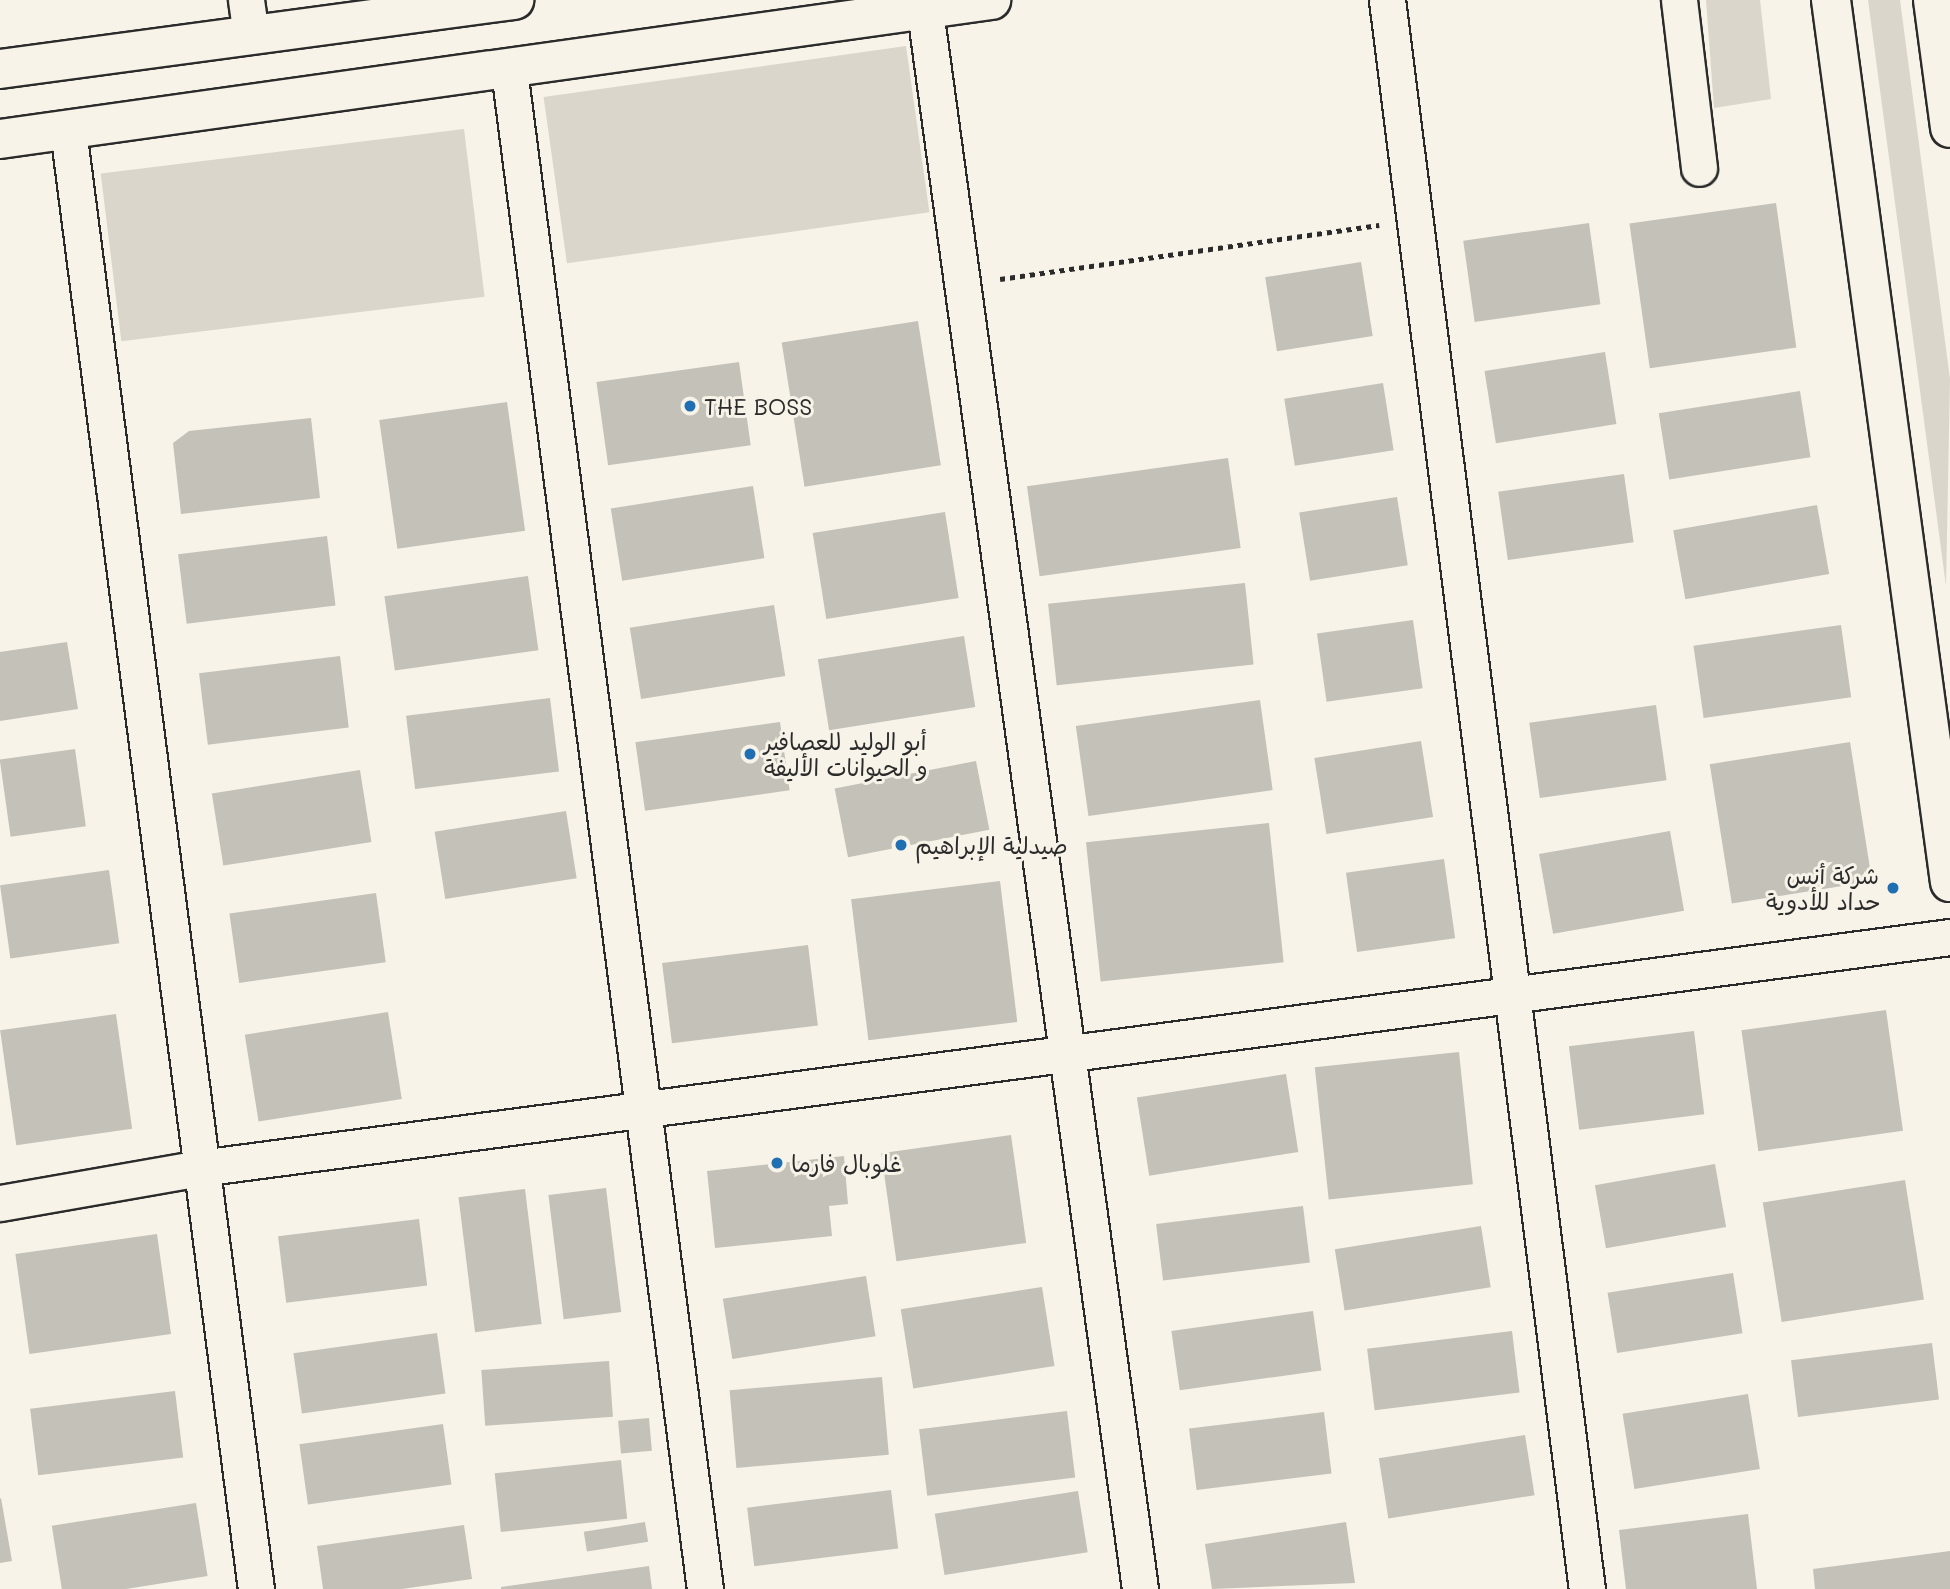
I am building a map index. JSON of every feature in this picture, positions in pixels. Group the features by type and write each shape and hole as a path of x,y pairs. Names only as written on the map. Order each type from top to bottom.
{"street":[{"path":"0,69 249,17 514,0"},
{"path":"0,139 509,70 991,0"},
{"path":"1387,0 1587,1589"},
{"path":"1679,0 1699,168"},
{"path":"1831,0 1934,638 1950,882"},
{"path":"1933,0 1950,128"},
{"path":"925,11 1140,1589"},
{"path":"509,70 705,1589"},
{"path":"68,130 256,1589"},
{"path":"0,1203 200,1168 1950,937"}],"path":[{"path":"963,284 1415,219"}],"shaded area":[{"path":"1706,0 1760,0 1771,99 1714,108"},
{"path":"1868,0 1900,0 1950,379 1946,586"},
{"path":"906,46 929,212 567,263 544,97"},
{"path":"464,129 485,297 121,341 101,174"}],"building":[{"path":"1776,203 1796,348 1650,368 1629,224"},
{"path":"1589,223 1600,304 1475,322 1463,241"},
{"path":"1361,262 1373,336 1277,351 1265,277"},
{"path":"918,321 941,465 805,487 782,343"},
{"path":"1605,352 1616,424 1496,443 1485,371"},
{"path":"739,362 751,445 608,465 596,382"},
{"path":"1383,383 1394,450 1295,466 1284,399"},
{"path":"1800,391 1810,457 1669,480 1659,413"},
{"path":"507,402 525,531 397,549 379,420"},
{"path":"311,418 320,498 181,514 173,443 189,431"},
{"path":"1228,458 1241,548 1040,576 1027,486"},
{"path":"1624,474 1634,542 1508,560 1498,492"},
{"path":"753,486 764,558 622,581 611,509"},
{"path":"1397,497 1408,565 1310,581 1299,512"},
{"path":"1817,505 1829,574 1685,599 1673,530"},
{"path":"945,512 959,598 826,619 813,533"},
{"path":"327,536 336,605 187,624 178,554"},
{"path":"528,576 538,650 395,670 384,596"},
{"path":"1245,583 1254,665 1057,685 1048,604"},
{"path":"774,605 785,676 641,699 630,628"},
{"path":"1413,620 1423,688 1327,702 1317,633"},
{"path":"1841,625 1851,697 1704,718 1693,646"},
{"path":"964,636 975,707 829,730 818,659"},
{"path":"67,642 78,709 0,721 0,652"},
{"path":"340,656 349,727 208,745 199,673"},
{"path":"550,698 559,771 415,789 406,716"},
{"path":"1260,700 1273,790 1088,816 1076,726"},
{"path":"1656,705 1667,780 1540,798 1529,723"},
{"path":"780,722 790,790 645,811 635,742"},
{"path":"1421,741 1433,817 1326,834 1314,758"},
{"path":"1850,742 1872,881 1732,903 1710,764"},
{"path":"75,749 86,826 11,837 0,760"},
{"path":"976,761 989,830 848,857 835,788"},
{"path":"360,770 371,842 223,866 212,793"},
{"path":"566,811 577,878 445,899 435,832"},
{"path":"1269,823 1284,962 1101,981 1086,842"},
{"path":"1670,831 1684,911 1553,934 1539,854"},
{"path":"1444,859 1455,938 1357,952 1346,873"},
{"path":"109,870 119,943 10,959 0,885"},
{"path":"1000,881 1017,1022 868,1040 851,899"},
{"path":"376,893 386,962 239,983 229,914"},
{"path":"808,945 818,1025 672,1043 662,963"},
{"path":"1886,1010 1903,1131 1758,1151 1741,1030"},
{"path":"388,1012 402,1099 259,1122 245,1035"},
{"path":"116,1014 132,1129 16,1145 0,1030"},
{"path":"1694,1031 1704,1114 1579,1130 1569,1046"},
{"path":"1459,1052 1473,1184 1329,1199 1315,1067"},
{"path":"1286,1074 1298,1152 1149,1176 1137,1098"},
{"path":"1011,1135 1026,1243 896,1261 881,1153"},
{"path":"844,1156 848,1204 829,1206 832,1236 715,1248 707,1171"},
{"path":"1715,1164 1726,1227 1606,1248 1595,1185"},
{"path":"1905,1180 1924,1300 1782,1322 1763,1203"},
{"path":"606,1188 621,1312 564,1319 548,1195"},
{"path":"525,1189 542,1324 475,1332 458,1197"},
{"path":"1303,1206 1310,1263 1163,1281 1156,1224"},
{"path":"419,1219 427,1286 286,1303 278,1236"},
{"path":"1481,1226 1491,1287 1345,1310 1335,1249"},
{"path":"157,1234 171,1334 29,1354 15,1254"},
{"path":"1733,1273 1743,1333 1617,1353 1608,1293"},
{"path":"866,1276 876,1336 732,1359 723,1299"},
{"path":"1042,1287 1055,1366 913,1388 901,1309"},
{"path":"1313,1311 1321,1370 1180,1390 1171,1331"},
{"path":"1512,1331 1520,1393 1375,1410 1367,1349"},
{"path":"437,1333 445,1393 302,1414 293,1353"},
{"path":"1932,1343 1939,1400 1798,1417 1791,1360"},
{"path":"609,1361 613,1417 485,1426 481,1370"},
{"path":"882,1377 889,1455 736,1468 730,1390"},
{"path":"175,1391 183,1458 38,1475 30,1409"},
{"path":"1748,1394 1760,1469 1634,1489 1623,1414"},
{"path":"1067,1411 1075,1478 927,1496 919,1429"},
{"path":"1324,1412 1332,1474 1197,1490 1189,1429"},
{"path":"649,1418 652,1451 621,1454 618,1421"},
{"path":"443,1424 451,1484 308,1505 299,1444"},
{"path":"1525,1435 1535,1495 1388,1518 1379,1458"},
{"path":"621,1460 627,1519 501,1532 495,1473"},
{"path":"891,1490 898,1549 754,1566 747,1508"},
{"path":"1078,1491 1088,1552 944,1575 935,1514"},
{"path":"0,1499 12,1561 0,1563"},
{"path":"196,1503 208,1576 126,1589 62,1589 52,1526"},
{"path":"1748,1514 1757,1589 1626,1589 1619,1530"},
{"path":"645,1522 648,1542 587,1551 584,1532"},
{"path":"1346,1522 1355,1583 1212,1589 1205,1544"},
{"path":"464,1525 472,1579 402,1589 323,1589 317,1546"},
{"path":"1950,1551 1950,1589 1815,1589 1813,1569"},
{"path":"649,1566 652,1589 501,1589 501,1587"}],"place":[{"name":"THE BOSS","path":"690,406"},
{"name":"أبو الوليد للعصافير و الحيوانات الأليفة","path":"750,754"},
{"name":"صيدلية الإبراهيم","path":"901,845"},
{"name":"شركة أنس حداد للأدوية","path":"1893,888"},
{"name":"غلوبال فارما","path":"777,1163"}]}
